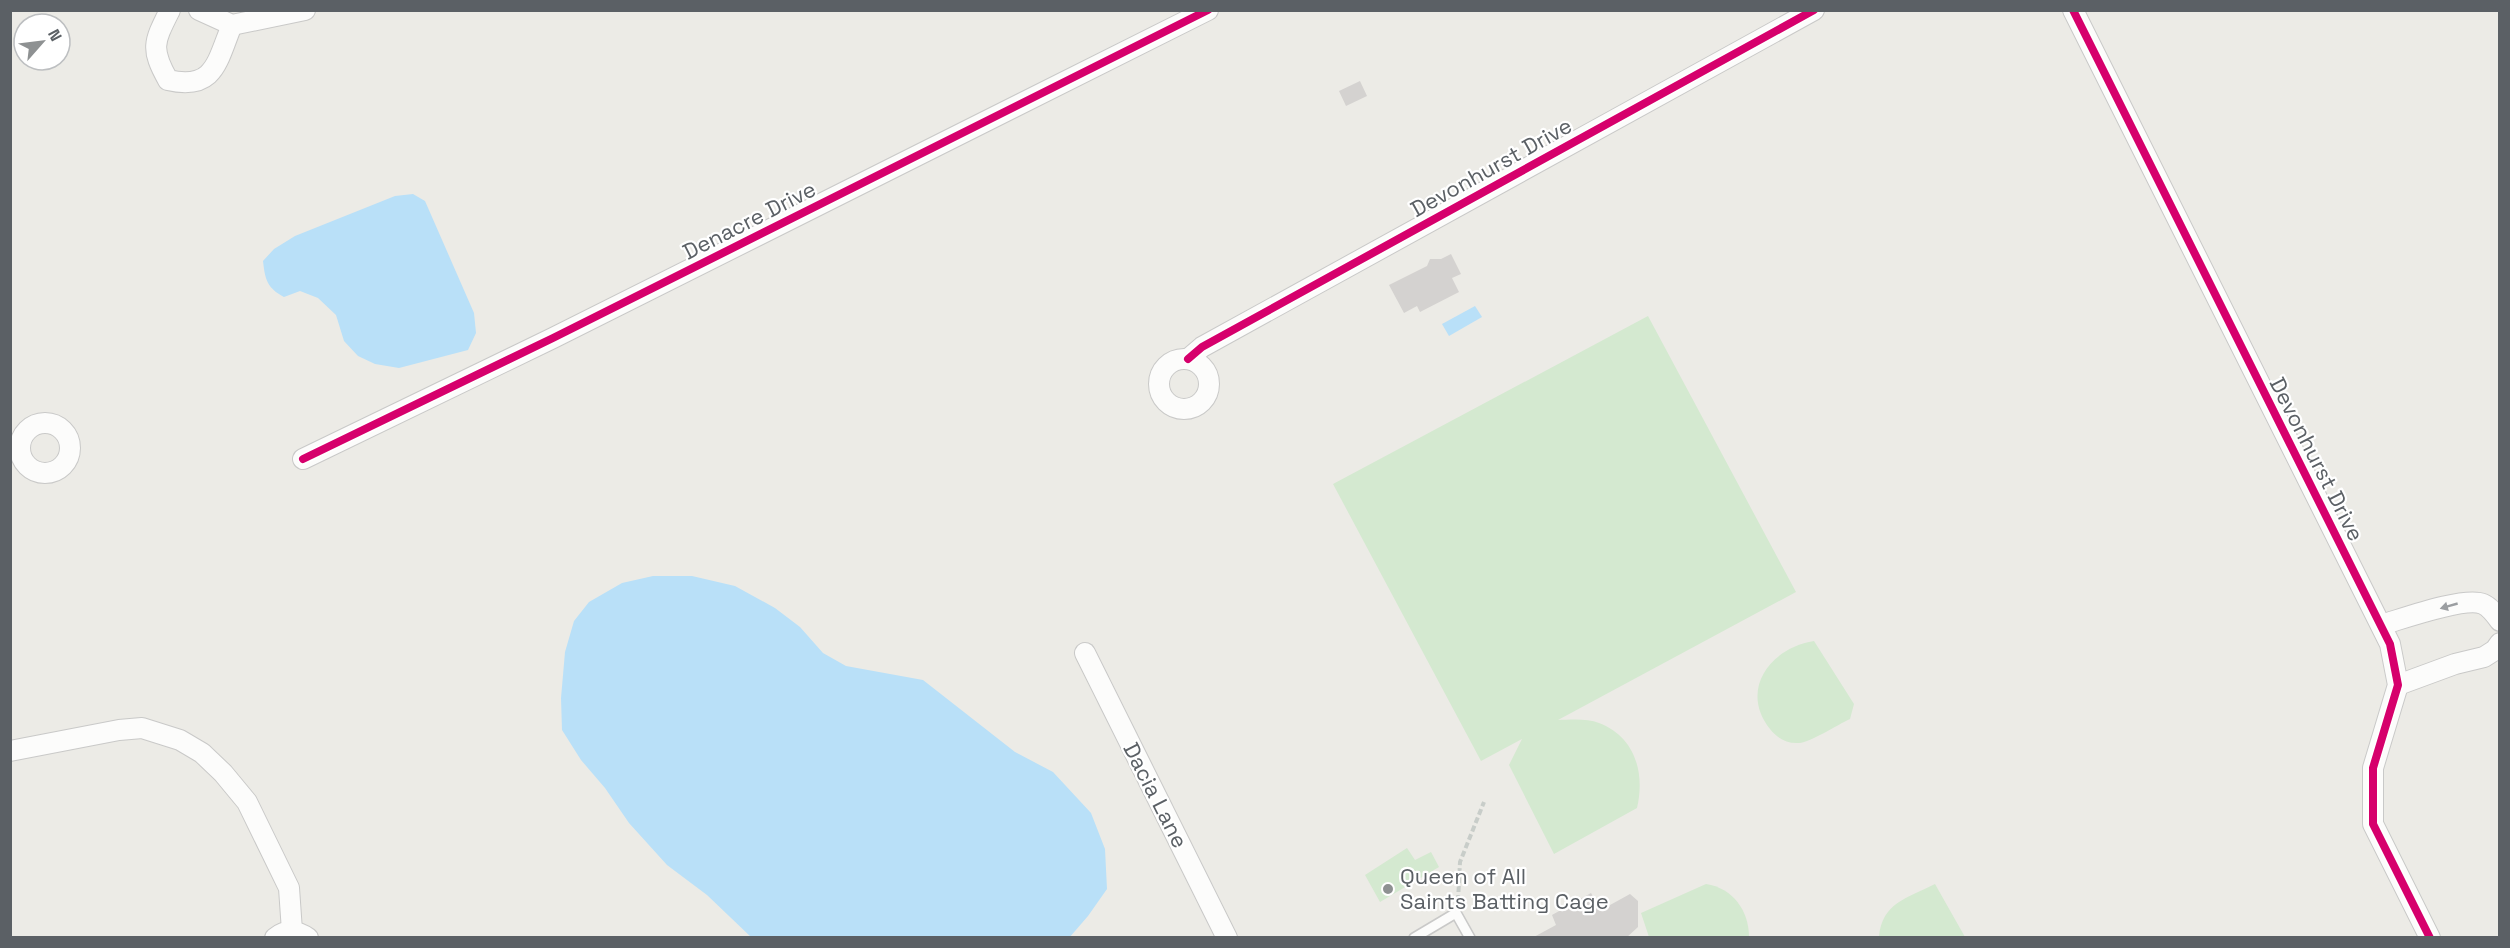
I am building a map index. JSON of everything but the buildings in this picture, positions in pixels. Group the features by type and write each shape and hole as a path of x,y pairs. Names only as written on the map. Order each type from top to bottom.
{"street":[{"path":"170,10 157,35 156,58 168,80 185,84 206,79 214,68 232,25"},
{"path":"199,10 232,25 305,10"},
{"name":"Denacre Drive","path":"303,459 563,333 1208,10"},
{"name":"Devonhurst Drive","path":"1188,359 1213,341 1814,10"},
{"name":"Devonhurst Drive","path":"2073,10 2390,644 2398,685 2373,768 2373,824 2430,938"},
{"path":"2381,625 2460,603 2482,603 2493,611 2499,621"},
{"path":"2398,685 2455,664 2484,657 2495,650 2499,643"},
{"name":"Dacia Lane","path":"1085,653 1227,938"},
{"path":"10,751 119,729 142,728 180,740 202,753 223,773 247,802 289,888 292,935"}],"lane":[{"path":"1414,938 1456,913 1470,938"}],"path":[{"path":"1458,901 1460,862 1484,802"}],"green space":[{"path":"1648,316 1796,592 1558,720 1589,720 1612,729 1622,737 1635,758 1640,782 1637,808 1554,854 1509,765 1522,739 1481,761 1333,484"},
{"path":"1814,641 1854,704 1850,719 1810,740 1799,743 1790,742 1779,738 1761,714 1758,700 1759,686 1764,673 1784,652"},
{"name":"Queen of All Saints Batting Cage","path":"1407,848 1415,860 1431,852 1439,867 1380,902 1365,875"},
{"path":"1706,884 1724,890 1738,902 1746,918 1749,937 1649,937 1641,913"},
{"path":"1935,884 1965,937 1879,937 1885,916 1891,909 1906,898"}],"water":[{"path":"413,194 425,201 474,313 476,333 468,350 399,368 375,364 358,356 344,341 336,315 318,298 300,291 284,297 274,290 266,278 263,261 274,249 295,236 395,196"},
{"path":"1475,306 1482,317 1449,336 1442,324"},
{"path":"653,576 692,576 735,586 775,608 800,627 823,653 846,666 923,680 1015,752 1053,772 1091,813 1105,849 1107,889 1088,916 1069,938 752,938 707,895 667,865 629,823 605,788 581,760 562,730 561,698 565,652 574,621 589,602 622,583"}],"cycle path":[{"path":"303,459 553,338 1208,10"},
{"path":"1188,359 1202,347 1814,10"},
{"path":"2073,10 2390,644 2398,685 2373,768 2373,824 2430,938"}],"place":[{"name":"Queen of All Saints Batting Cage","path":"1388,889"}]}
